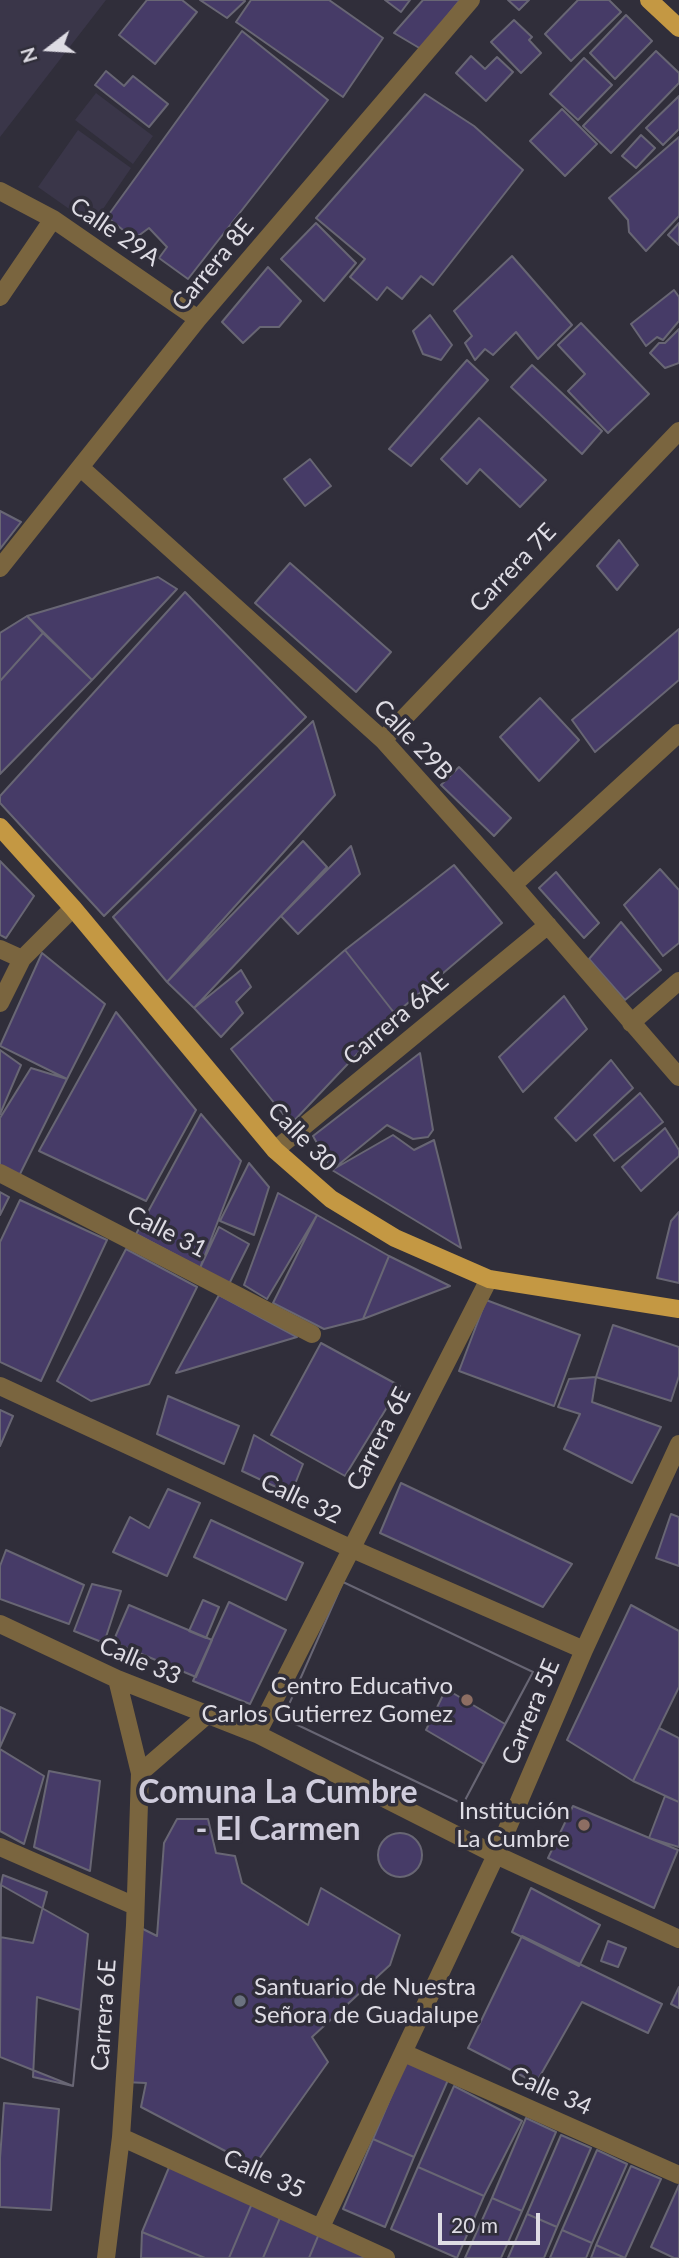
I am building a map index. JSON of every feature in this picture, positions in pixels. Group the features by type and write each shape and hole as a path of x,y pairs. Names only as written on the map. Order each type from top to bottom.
{"main road":[{"path":"649,0 679,28"},
{"name":"Calle 30","path":"0,827 72,908 275,1150 331,1199 394,1238 489,1279 679,1309"}],"street":[{"name":"Carrera 8E","path":"0,568 198,319 471,0"},
{"name":"Calle 29A","path":"0,191 53,219 198,319"},
{"path":"0,297 53,219"},
{"name":"Carrera 7E","path":"383,740 679,431"},
{"name":"Calle 29B","path":"81,468 383,740 679,1077"},
{"path":"513,885 679,733"},
{"path":"0,1003 22,959 72,908"},
{"name":"Carrera 6AE","path":"275,1150 548,925"},
{"path":"0,949 22,959"},
{"path":"631,1023 679,981"},
{"name":"Calle 31","path":"0,1173 312,1334"},
{"name":"Carrera 6E","path":"257,1734 349,1548 489,1279"},
{"name":"Calle 32","path":"0,1387 349,1548 584,1650"},
{"name":"Carrera 5E","path":"321,2227 496,1855 584,1650 679,1444"},
{"name":"Calle 33","path":"0,1624 117,1679 257,1734 496,1855 679,1938"},
{"name":"Carrera 6E","path":"106,2258 121,2137 140,1773 117,1679"},
{"path":"140,1773 206,1715"},
{"path":"0,1847 135,1906"},
{"name":"Calle 34","path":"404,2053 679,2175"},
{"name":"Calle 35","path":"121,2137 386,2258"}],"shaded area":[{"path":"0,0 106,0 0,137"},
{"path":"96,93 153,136 133,164 75,120"},
{"path":"78,130 131,168 92,225 38,187"}],"building":[{"path":"147,0 182,0 197,12 155,64 119,35"},
{"path":"200,0 244,0 245,1 227,18"},
{"path":"251,0 329,0 383,38 343,97 236,22"},
{"path":"385,0 410,0 401,12"},
{"path":"423,0 460,0 421,49 394,33"},
{"path":"508,0 529,0 519,10"},
{"path":"578,0 609,0 621,12 571,61 545,34"},
{"path":"626,15 652,41 615,79 590,53"},
{"path":"514,20 532,37 529,40 541,53 521,73 491,42"},
{"path":"242,31 328,100 188,279 159,258 167,247 149,228 134,239 107,217"},
{"path":"656,51 679,73 679,83 611,153 583,126"},
{"path":"471,56 485,69 497,57 513,72 486,101 456,73"},
{"path":"584,58 612,85 578,120 550,94"},
{"path":"106,71 124,86 133,76 168,104 149,127 95,85"},
{"path":"425,94 474,126 523,170 433,285 421,276 402,299 387,287 377,300 350,277 365,259 316,218"},
{"path":"679,96 679,129 663,145 646,128"},
{"path":"562,109 597,144 565,176 530,141"},
{"path":"641,135 655,148 636,168 622,156"},
{"path":"679,137 679,216 646,251 629,232 628,220 609,198"},
{"path":"316,223 356,263 324,301 281,259"},
{"path":"679,223 679,245 668,235"},
{"path":"512,256 572,325 538,359 516,332 493,355 485,349 475,360 465,343 472,336 454,311"},
{"path":"268,267 301,301 279,327 260,327 243,343 222,322"},
{"path":"674,290 679,297 679,321 663,340 657,337 646,346 631,324"},
{"path":"430,315 452,345 441,360 423,354 413,331"},
{"path":"581,323 649,394 608,433 568,391 585,374 558,345"},
{"path":"679,329 679,363 665,368 650,353"},
{"path":"467,360 488,380 411,466 389,449"},
{"path":"532,365 602,431 582,454 511,387"},
{"path":"479,418 546,480 520,507 480,469 467,484 441,459"},
{"path":"310,459 331,486 305,506 284,479"},
{"path":"0,511 21,522 0,549"},
{"path":"619,540 638,565 617,590 597,566"},
{"path":"290,563 391,652 356,692 255,603"},
{"path":"158,577 177,589 92,680 27,616"},
{"path":"185,592 306,717 104,916 0,803 0,796"},
{"path":"27,616 43,633 0,681 0,633"},
{"path":"679,629 679,680 595,752 572,720"},
{"path":"43,633 92,680 0,774 0,681"},
{"path":"540,698 579,740 539,781 500,737"},
{"path":"313,721 335,795 167,982 113,917"},
{"path":"459,767 511,818 494,836 441,785"},
{"path":"303,841 327,867 194,1008 167,982"},
{"path":"351,846 360,874 298,934 281,916"},
{"path":"0,861 34,896 6,938 0,935"},
{"path":"454,865 502,923 395,1014 345,950"},
{"path":"660,869 679,890 679,943 663,956 624,905"},
{"path":"556,872 599,923 584,938 539,888"},
{"path":"621,922 661,970 625,1000 589,959"},
{"path":"345,950 395,1014 291,1124 231,1049"},
{"path":"42,953 105,1004 67,1079 0,1046"},
{"path":"241,970 251,987 236,1002 243,1013 221,1037 194,1008"},
{"path":"564,996 587,1029 523,1092 499,1057"},
{"path":"116,1012 196,1110 146,1201 39,1151"},
{"path":"0,1050 21,1065 0,1114"},
{"path":"420,1053 433,1130 428,1137 413,1139 387,1125 332,1170 313,1136"},
{"path":"611,1060 633,1088 576,1141 555,1118"},
{"path":"31,1068 67,1079 18,1178 0,1168 0,1118"},
{"path":"640,1093 663,1122 614,1161 594,1135"},
{"path":"201,1114 241,1161 200,1268 136,1234"},
{"path":"665,1128 679,1150 679,1156 641,1191 622,1167"},
{"path":"393,1135 414,1150 434,1140 461,1248 332,1170"},
{"path":"249,1163 269,1187 254,1235 220,1221"},
{"path":"0,1192 9,1197 0,1215"},
{"path":"278,1193 317,1215 267,1299 244,1285"},
{"path":"20,1200 107,1240 41,1381 0,1362 0,1242"},
{"path":"679,1212 679,1283 657,1278 671,1221"},
{"path":"317,1215 389,1256 363,1319 324,1329 273,1303"},
{"path":"219,1227 249,1244 229,1284 200,1268"},
{"path":"126,1249 197,1287 149,1384 91,1401 57,1381"},
{"path":"389,1256 450,1286 363,1319"},
{"path":"219,1295 297,1337 176,1373"},
{"path":"486,1300 580,1335 554,1406 459,1371"},
{"path":"613,1325 679,1347 679,1376 671,1401 596,1377"},
{"path":"321,1343 400,1386 345,1476 271,1435"},
{"path":"596,1377 592,1402 661,1427 632,1483 564,1449 580,1414 558,1407 569,1379"},
{"path":"168,1396 239,1426 224,1464 157,1434"},
{"path":"0,1410 13,1416 0,1446"},
{"path":"254,1435 303,1464 291,1494 242,1471"},
{"path":"401,1483 572,1564 543,1607 380,1533"},
{"path":"168,1489 200,1503 167,1576 113,1552 130,1517 149,1528"},
{"path":"671,1514 679,1517 679,1566 656,1558"},
{"path":"211,1520 303,1563 286,1600 194,1557"},
{"path":"6,1550 84,1585 69,1624 0,1599 0,1566"},
{"path":"343,1582 533,1672 463,1804 283,1718"},
{"path":"343,1582 533,1672 505,1724 446,1689 426,1730 484,1764 463,1804 283,1718"},
{"path":"92,1584 121,1591 104,1643 74,1631"},
{"path":"203,1600 219,1607 206,1638 189,1631"},
{"path":"229,1602 286,1630 250,1704 193,1681"},
{"path":"129,1605 212,1640 196,1677 113,1642"},
{"path":"631,1605 679,1631 679,1687 633,1781 567,1740"},
{"path":"0,1707 15,1714 0,1747"},
{"path":"659,1728 679,1738 679,1802 633,1781"},
{"path":"0,1749 44,1776 24,1844 0,1831"},
{"path":"49,1771 100,1781 90,1871 34,1847"},
{"path":"665,1796 679,1802 679,1847 649,1838"},
{"path":"573,1806 678,1850 654,1908 548,1858"},
{"name":"Santuario de Nuestra Señora de Guadalupe","path":"177,1819 208,1819 216,1853 235,1856 242,1883 308,1925 321,1888 400,1935 390,1965 312,2037 328,2062 254,2166 141,2107 146,2083 124,2082 135,1925 157,1936 164,1843"},
{"path":"400,1833 416,1839 422,1855 416,1871 400,1877 384,1871 378,1855 384,1839"},
{"path":"3,1875 47,1892 33,1943 0,1937 0,1889"},
{"path":"1,1885 88,1934 73,2086 0,2057"},
{"path":"531,1888 600,1925 579,1966 512,1932"},
{"path":"522,1936 662,2004 648,2033 582,2002 536,2083 468,2048"},
{"path":"608,1941 626,1948 618,1967 601,1961"},
{"path":"679,1987 679,2008 671,2004"},
{"path":"37,1997 80,2010 73,2086 33,2077"},
{"path":"406,2061 448,2080 414,2157 373,2139"},
{"path":"454,2086 522,2121 484,2196 418,2167"},
{"path":"4,2103 59,2109 51,2210 0,2207"},
{"path":"526,2118 556,2132 522,2211 492,2198"},
{"path":"561,2135 591,2148 557,2227 527,2214"},
{"path":"373,2139 414,2157 385,2227 343,2209"},
{"path":"597,2150 627,2164 592,2243 562,2230"},
{"path":"170,2165 253,2201 229,2258 205,2258 142,2232"},
{"path":"631,2166 661,2179 625,2258 596,2245"},
{"path":"418,2167 484,2196 457,2258 391,2229"},
{"path":"679,2185 679,2258 674,2258 651,2247"},
{"path":"492,2198 522,2211 501,2258 465,2258"},
{"path":"253,2201 282,2213 263,2258 229,2258"},
{"path":"282,2213 321,2229 309,2258 263,2258"},
{"path":"527,2214 557,2227 544,2258 508,2258"},
{"path":"321,2229 366,2258 309,2258"},
{"path":"562,2230 592,2243 586,2258 550,2258"},
{"path":"142,2232 205,2258 141,2258"},
{"path":"596,2245 625,2258 591,2258"}],"place":[{"name":"Centro Educativo Carlos Gutierrez Gomez","path":"467,1700"},
{"name":"Institución La Cumbre","path":"584,1825"},
{"name":"Santuario de Nuestra Señora de Guadalupe","path":"240,2001"}],"district":[{"name":"Comuna La Cumbre - El Carmen","path":"278,1812"}]}
